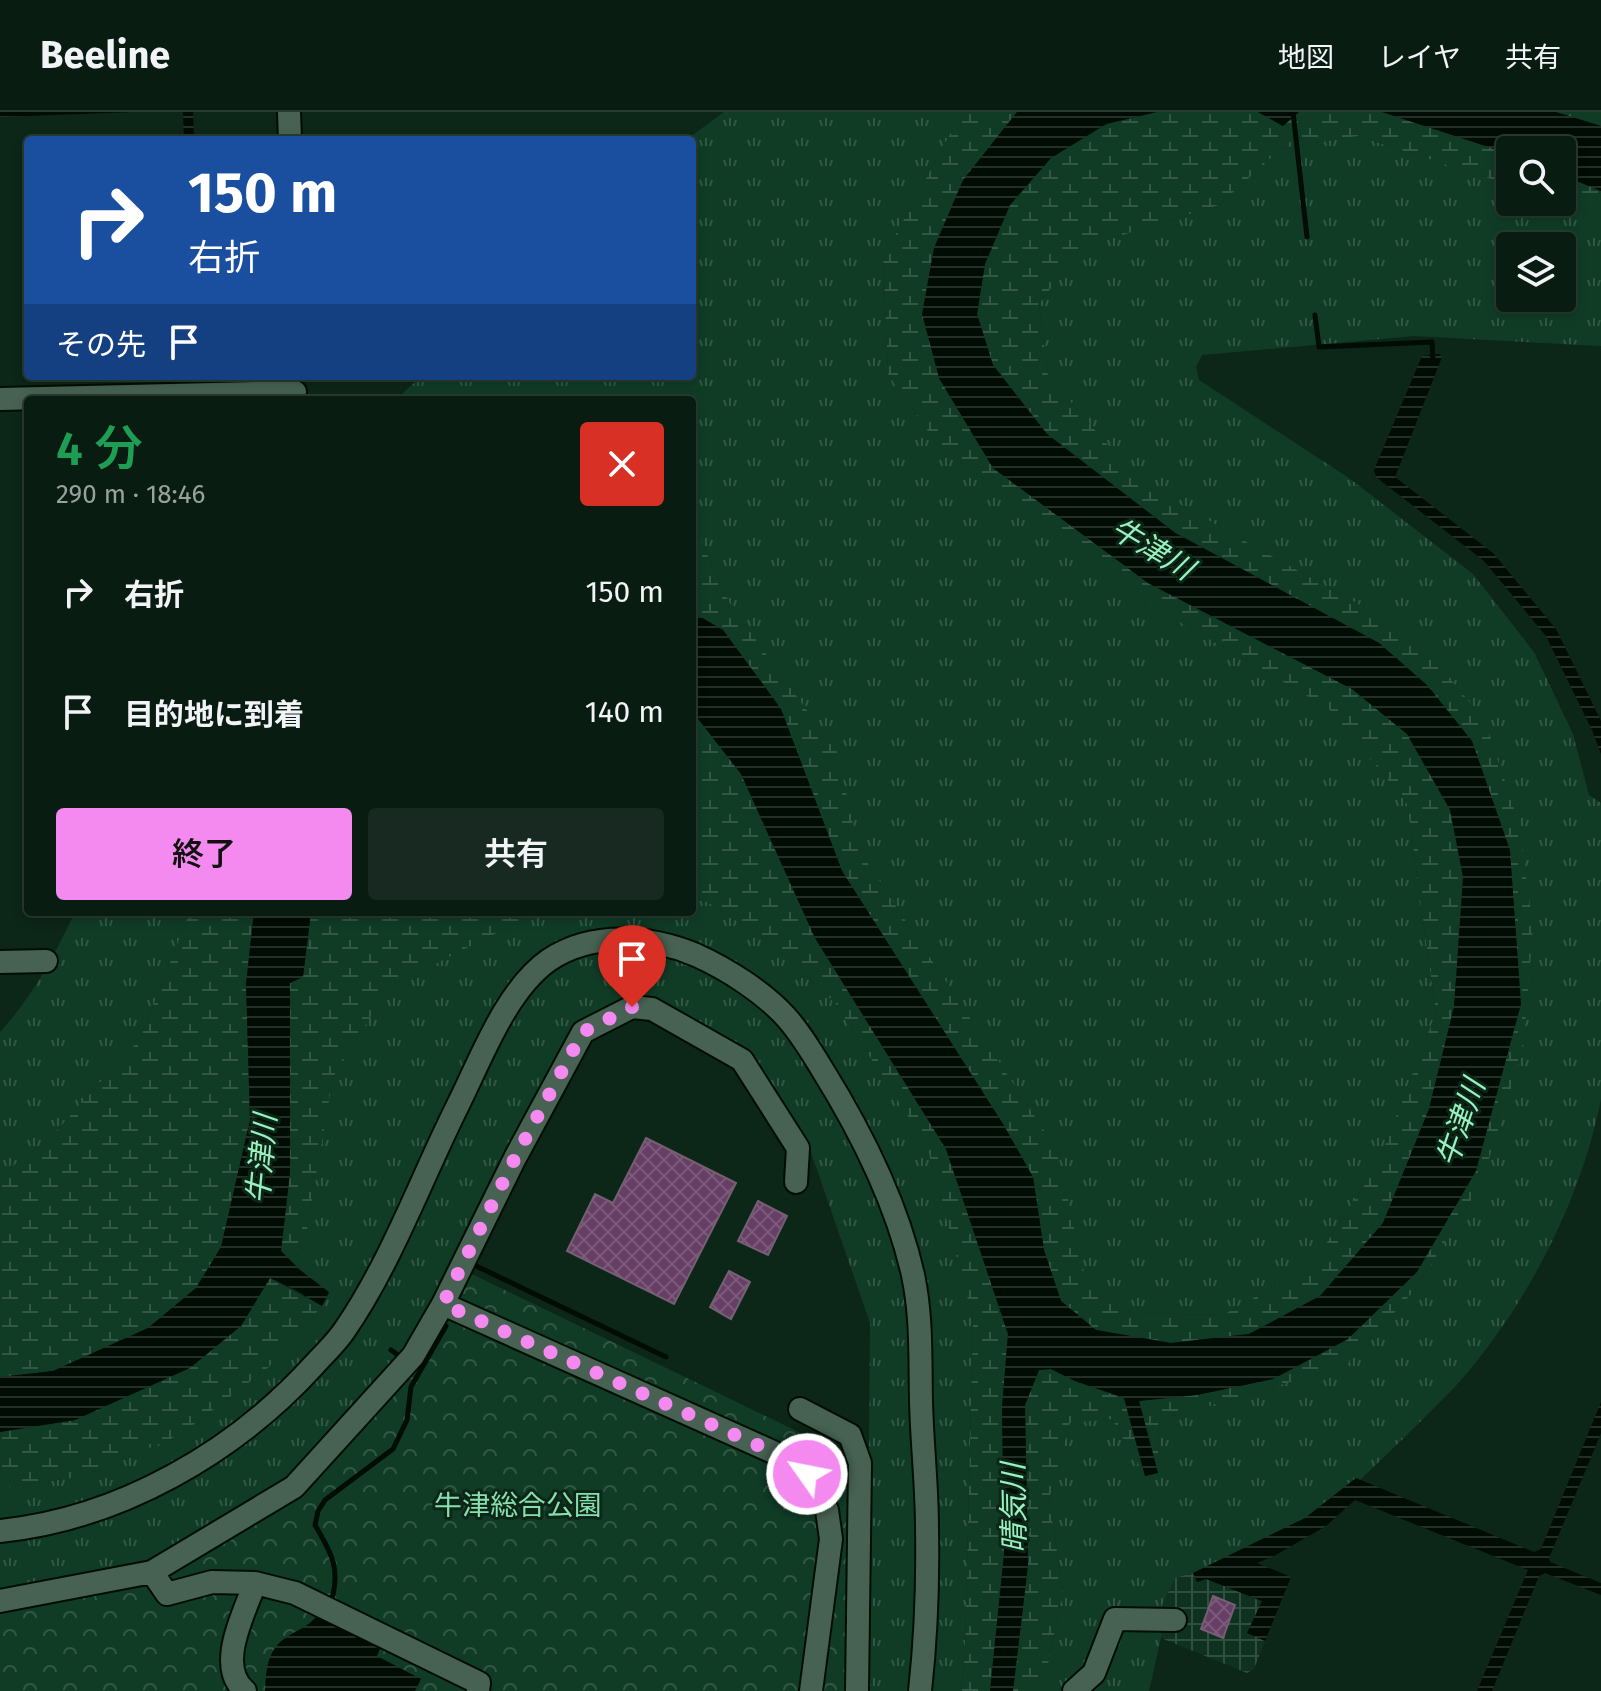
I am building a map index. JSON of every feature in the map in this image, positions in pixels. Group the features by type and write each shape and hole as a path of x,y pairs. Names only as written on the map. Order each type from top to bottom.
{"street":[{"path":"289,112 290,136"},
{"path":"88,396 295,389"},
{"path":"0,399 24,398"},
{"path":"0,1531 93,1511 172,1477 235,1435 288,1393 342,1334 373,1284 471,1078 518,991 548,961 581,945 618,939 671,944 723,967 785,1015 807,1045 851,1115 888,1200 913,1275 922,1348 921,1399 927,1527 920,1691"},
{"path":"0,962 46,961"},
{"path":"0,1601 152,1572 294,1487 413,1356 443,1304 515,1158 583,1032 632,1007 652,1009 742,1060 798,1148 796,1182"},
{"path":"443,1304 773,1452 807,1474 827,1510 831,1539 811,1691"},
{"path":"800,1409 850,1435 860,1463 857,1691"},
{"path":"152,1572 167,1594 212,1582 255,1583 295,1593 339,1614 467,1686"},
{"path":"245,1691 232,1668 232,1650 255,1583"},
{"path":"1074,1691 1094,1673 1115,1619 1175,1620"}],"shaded area":[{"path":"1193,1573 1197,1581 1206,1578 1263,1602 1248,1632 1265,1641 1254,1669 1247,1673 1161,1638 1162,1605 1175,1577"}],"green space":[{"path":"724,112 962,112 883,258 888,374 937,444 1151,605 1328,708 1407,803 1436,1013 1377,1166 1312,1265 1223,1315 1132,1313 1084,1277 1057,1150 859,850 836,752 730,604 696,536 696,396 400,396 417,380 696,380 696,136 691,136"},
{"path":"962,112 1017,112 963,181 934,248 939,378 993,468 1148,583 1352,689 1407,734 1450,810 1463,877 1454,1007 1429,1109 1383,1223 1320,1296 1249,1334 1171,1343 1096,1330 1061,1301 1044,1250 1033,1177 1003,1124 842,871 781,709 723,630 696,614 696,536 730,604 837,752 859,850 1057,1150 1085,1277 1132,1313 1223,1315 1312,1265 1377,1166 1436,1013 1407,803 1328,708 1151,605 937,444 888,374 883,258"},
{"path":"1157,112 1258,112 1283,126 1299,112 1382,112 1496,149 1496,180 1358,136 1282,148 1219,205 1081,248 1039,304 1048,376 1141,483 1415,636 1485,721 1519,824 1533,928 1523,1050 1481,1184 1415,1290 1345,1366 1159,1420 1158,1473 1139,1401 1197,1395 1273,1379 1348,1339 1521,1004 1428,686 1379,643 1176,533 1047,434 993,365 977,314 985,264 1010,205 1051,158 1107,124"},
{"path":"1556,112 1601,112 1601,126"},
{"path":"1358,136 1496,180 1496,216 1576,216 1576,207 1601,215 1601,346 1414,336 1202,355 1196,367 1199,380 1349,478 1473,574 1534,652 1573,734 1589,795 1601,803 1601,1099 1579,1177 1546,1253 1503,1325 1453,1389 1357,1483 1355,1479 1305,1518 1193,1573 1175,1578 1162,1605 1161,1638 1149,1691 1042,1691 1063,1590 1049,1499 1070,1422 1112,1419 1146,1476 1158,1473 1159,1420 1345,1366 1415,1290 1481,1184 1415,636 1141,483 1048,376 1039,304 1081,248 1219,205 1282,148"},
{"path":"1576,181 1601,191 1601,215 1576,207"},
{"path":"696,716 741,774 815,938 946,1149 1008,1334 1002,1407 1004,1554 990,1691 961,1691 965,1652 973,1319 927,1146 836,1004 778,948 708,902 696,900"},
{"path":"696,900 708,902 778,948 836,1004 927,1145 973,1319 965,1652 961,1691 867,1691 870,1323 806,1138 747,1052 651,998 578,1024 504,1153 451,1264 404,1352 292,1478 148,1565 0,1592 0,1488 80,1477 180,1435 269,1367 322,1306 329,1293 300,1270 333,1076 390,986 527,916 696,916"},
{"path":"73,916 188,916 140,1039 50,1138 0,1176 0,1032 23,1004"},
{"path":"188,916 254,916 246,984 250,1120 221,1247 196,1288 148,1328 53,1371 0,1377 0,1176 50,1138 140,1039"},
{"path":"310,916 527,916 390,986 333,1077 300,1270 281,1251 290,1172 290,983 303,976"},
{"name":"牛津総合公園","path":"451,1264 840,1452 848,1470 846,1691 0,1691 0,1592 148,1565 292,1478 404,1352"},
{"path":"270,1278 322,1306 269,1367 180,1435 80,1477 0,1488 0,1432 75,1420 241,1326"},
{"path":"1051,1369 1124,1398 1145,1476 1112,1419 1070,1423 1049,1499 1063,1590 1042,1691 1013,1691 1028,1565 1025,1405 1039,1370"}],"water":[{"path":"0,112 134,112 0,117"},
{"path":"183,112 193,112 194,136 184,136"},
{"path":"1017,112 1157,112 1106,124 1051,158 1010,205 985,264 977,314 993,365 1047,434 1175,533 1379,643 1428,686 1472,741 1510,850 1521,1004 1476,1171 1417,1272 1348,1339 1273,1379 1197,1395 1139,1401 1158,1473 1145,1476 1124,1398 1051,1369 1039,1370 1025,1405 1028,1565 1013,1691 990,1691 1004,1554 1002,1407 1008,1334 946,1149 815,938 741,774 696,716 696,614 723,630 781,709 842,871 1003,1124 1033,1177 1044,1250 1061,1301 1096,1330 1171,1343 1249,1334 1320,1296 1383,1223 1429,1109 1454,1007 1463,877 1450,810 1407,734 1352,689 1148,583 993,468 939,378 922,314 934,248 963,180"},
{"path":"1258,112 1299,112 1283,126"},
{"path":"1382,112 1556,112 1601,126 1601,191 1576,181 1576,136 1496,136 1496,149"},
{"path":"1439,354 1442,357 1395,477 1493,553 1556,629 1601,721 1601,754 1546,636 1484,561 1376,477 1374,470 1422,356"},
{"name":"牛津川","path":"254,916 311,916 303,977 290,983 290,1172 281,1251 329,1292 322,1306 270,1278 241,1326 190,1368 75,1420 0,1432 0,1377 53,1371 148,1328 196,1288 221,1247 250,1120 246,984"},
{"path":"1601,1402 1601,1433 1549,1558 1550,1562 1601,1583 1601,1595 1545,1573 1539,1576 1492,1691 1477,1691 1528,1570 1355,1500 1326,1526 1257,1563 1291,1577 1265,1641 1247,1633 1262,1601 1206,1579 1197,1582 1193,1573 1305,1518 1356,1478 1534,1552 1541,1549"},
{"path":"319,1613 383,1641 377,1656 421,1679 415,1691 265,1691 267,1669 278,1644 310,1623"}],"building":[{"path":"646,1138 736,1183 674,1304 567,1251 595,1194 613,1203"},
{"path":"758,1201 787,1216 768,1255 738,1241"},
{"path":"729,1271 750,1282 731,1319 710,1307"},
{"path":"1213,1596 1235,1605 1223,1638 1201,1629"}],"waterway":[{"path":"1293,112 1307,237"},
{"path":"1315,315 1319,347 1432,342 1433,360"},
{"path":"471,1268 472,1264 666,1357"},
{"path":"331,1602 335,1571 330,1553 315,1525 318,1511 325,1500 393,1449 407,1420 411,1387 446,1326"},
{"path":"391,1350 402,1358"}],"route":[{"path":"632,1007 583,1032 515,1158 443,1304 773,1452 807,1474"}],"water label":[{"name":"晴気川","path":"1014,1508"}]}
